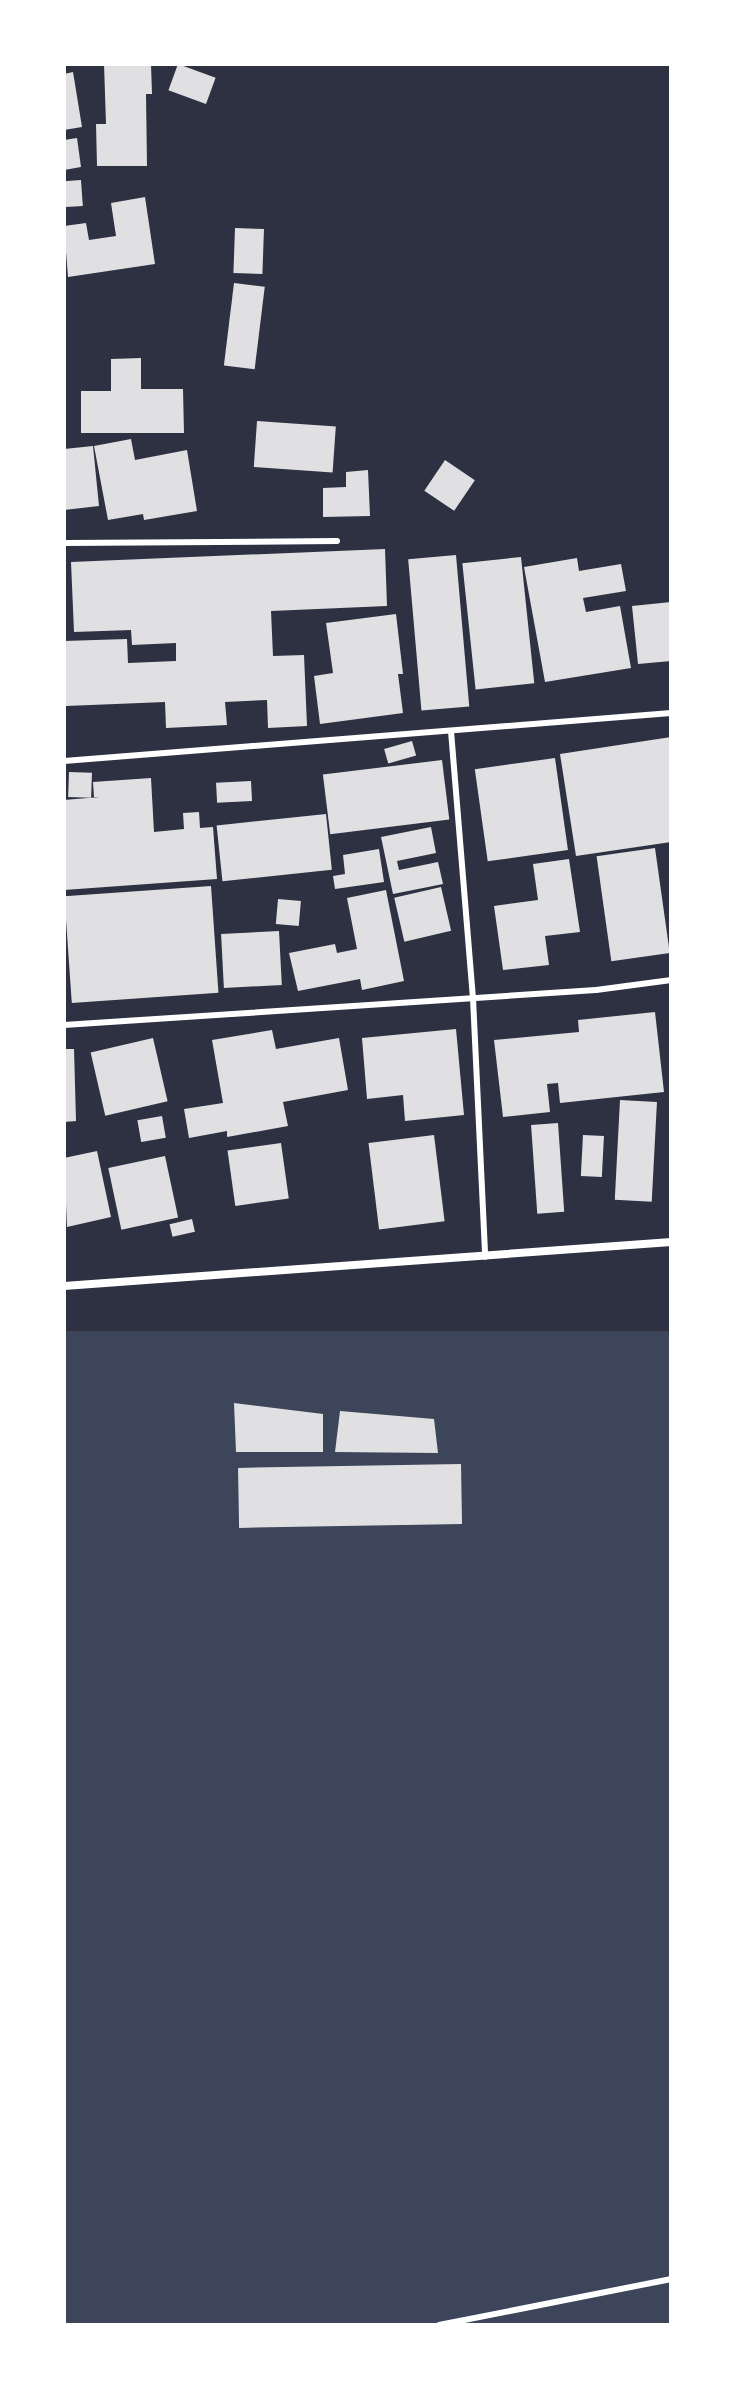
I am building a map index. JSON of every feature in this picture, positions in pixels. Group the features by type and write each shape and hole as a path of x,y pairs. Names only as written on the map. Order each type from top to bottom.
{"street":[{"path":"64,1286 671,1242"}],"lane":[{"path":"64,543 337,541"},
{"path":"64,761 671,713"},
{"path":"451,731 473,998 485,1257"},
{"path":"64,1025 473,998 671,980"},
{"path":"439,2325 671,2279"}],"shaded area":[{"path":"64,1331 671,1331 671,2325 64,2325"}],"building":[{"path":"104,64 151,64 152,94 146,94 147,166 97,166 96,124 106,124"},
{"path":"178,64 216,78 206,104 168,90"},
{"path":"73,72 82,127 64,130 64,74"},
{"path":"77,138 81,167 64,170 64,140"},
{"path":"81,180 83,206 66,207 64,181"},
{"path":"145,197 155,264 68,277 64,226 86,223 89,240 116,236 111,203"},
{"path":"235,228 264,229 262,274 233,273"},
{"path":"234,283 265,287 255,369 224,365"},
{"path":"141,358 141,389 183,389 184,433 81,433 81,391 111,391 111,359"},
{"path":"257,421 336,427 333,472 254,467"},
{"path":"131,439 135,460 187,450 197,511 144,520 143,514 108,520 94,446"},
{"path":"93,446 99,506 64,510 64,449"},
{"path":"445,460 475,480 454,511 424,491"},
{"path":"368,470 370,516 323,517 323,488 346,487 346,472"},
{"path":"385,549 387,606 271,611 273,656 304,655 307,726 268,728 267,700 225,702 227,725 166,728 165,702 66,706 64,641 127,639 128,663 176,661 176,643 132,645 131,630 74,632 71,562"},
{"path":"456,555 469,706 421,711 408,559"},
{"path":"521,557 534,683 476,689 462,563"},
{"path":"577,558 579,571 621,564 626,591 583,598 586,612 620,606 631,668 545,682 524,567"},
{"path":"671,602 671,661 638,664 632,606"},
{"path":"396,614 403,674 398,674 403,713 320,724 314,676 333,673 326,623"},
{"path":"671,737 671,842 576,856 560,754"},
{"path":"412,741 416,755 388,763 384,749"},
{"path":"555,758 568,850 488,861 475,769"},
{"path":"442,760 449,820 330,834 323,775"},
{"path":"69,772 92,773 91,798 68,797"},
{"path":"151,778 154,832 184,829 183,813 199,812 200,828 213,827 217,879 64,890 64,800 100,797 94,797 93,782"},
{"path":"251,781 252,801 217,803 216,783"},
{"path":"326,814 332,870 222,881 217,825"},
{"path":"431,827 436,853 397,861 399,870 438,862 443,884 393,894 381,837"},
{"path":"655,848 670,953 611,961 597,856"},
{"path":"379,849 384,882 335,889 333,876 345,874 343,855"},
{"path":"569,859 580,932 545,936 549,965 503,970 494,906 538,900 533,864"},
{"path":"211,886 218,993 72,1003 64,896"},
{"path":"441,887 451,931 404,942 394,898"},
{"path":"386,890 404,981 362,990 360,979 298,991 289,953 335,944 337,953 357,949 347,898"},
{"path":"278,899 301,901 299,926 276,924"},
{"path":"279,931 282,985 224,988 221,934"},
{"path":"655,1012 664,1092 560,1103 558,1083 547,1084 550,1112 503,1117 494,1040 579,1032 578,1020"},
{"path":"456,1029 464,1115 405,1121 403,1095 367,1099 362,1038"},
{"path":"272,1030 276,1049 339,1038 348,1090 283,1102 288,1126 227,1137 227,1131 189,1138 184,1109 223,1103 212,1040"},
{"path":"153,1038 168,1101 105,1116 91,1052"},
{"path":"64,1049 74,1049 76,1121 64,1122"},
{"path":"620,1100 657,1102 652,1202 615,1200"},
{"path":"162,1116 166,1138 141,1142 137,1120"},
{"path":"558,1123 564,1212 537,1214 531,1125"},
{"path":"434,1135 445,1221 379,1229 368,1143"},
{"path":"583,1135 604,1136 602,1177 581,1176"},
{"path":"281,1143 289,1198 235,1206 228,1151"},
{"path":"97,1151 111,1217 67,1227 64,1158"},
{"path":"165,1156 178,1218 121,1230 108,1168"},
{"path":"192,1219 195,1232 173,1237 170,1224"},
{"path":"234,1403 323,1414 323,1452 236,1452"},
{"path":"340,1411 434,1419 438,1453 335,1452"},
{"path":"461,1464 462,1524 239,1528 238,1468"}]}
